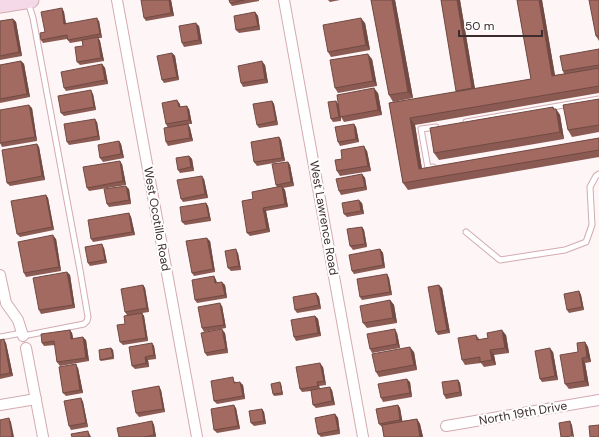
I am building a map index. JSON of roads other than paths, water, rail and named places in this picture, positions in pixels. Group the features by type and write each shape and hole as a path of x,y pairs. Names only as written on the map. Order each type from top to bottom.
{"street":[{"path":"0,5 31,0"},
{"name":"West Ocotillo Road","path":"117,0 197,437"},
{"name":"West Lawrence Road","path":"284,0 363,437"},
{"path":"0,275 6,303 18,320 23,334"},
{"path":"26,348 43,437"},
{"path":"0,405 36,399"},
{"name":"North 19th Drive","path":"446,426 599,400"}],"lane":[{"path":"0,337 84,324 88,317 33,18 28,0"},
{"path":"460,123 599,99"},
{"path":"436,167 428,168 421,129 444,125"},
{"path":"466,232 500,260 565,250 586,242 592,225 590,187 596,176 599,174"}]}
